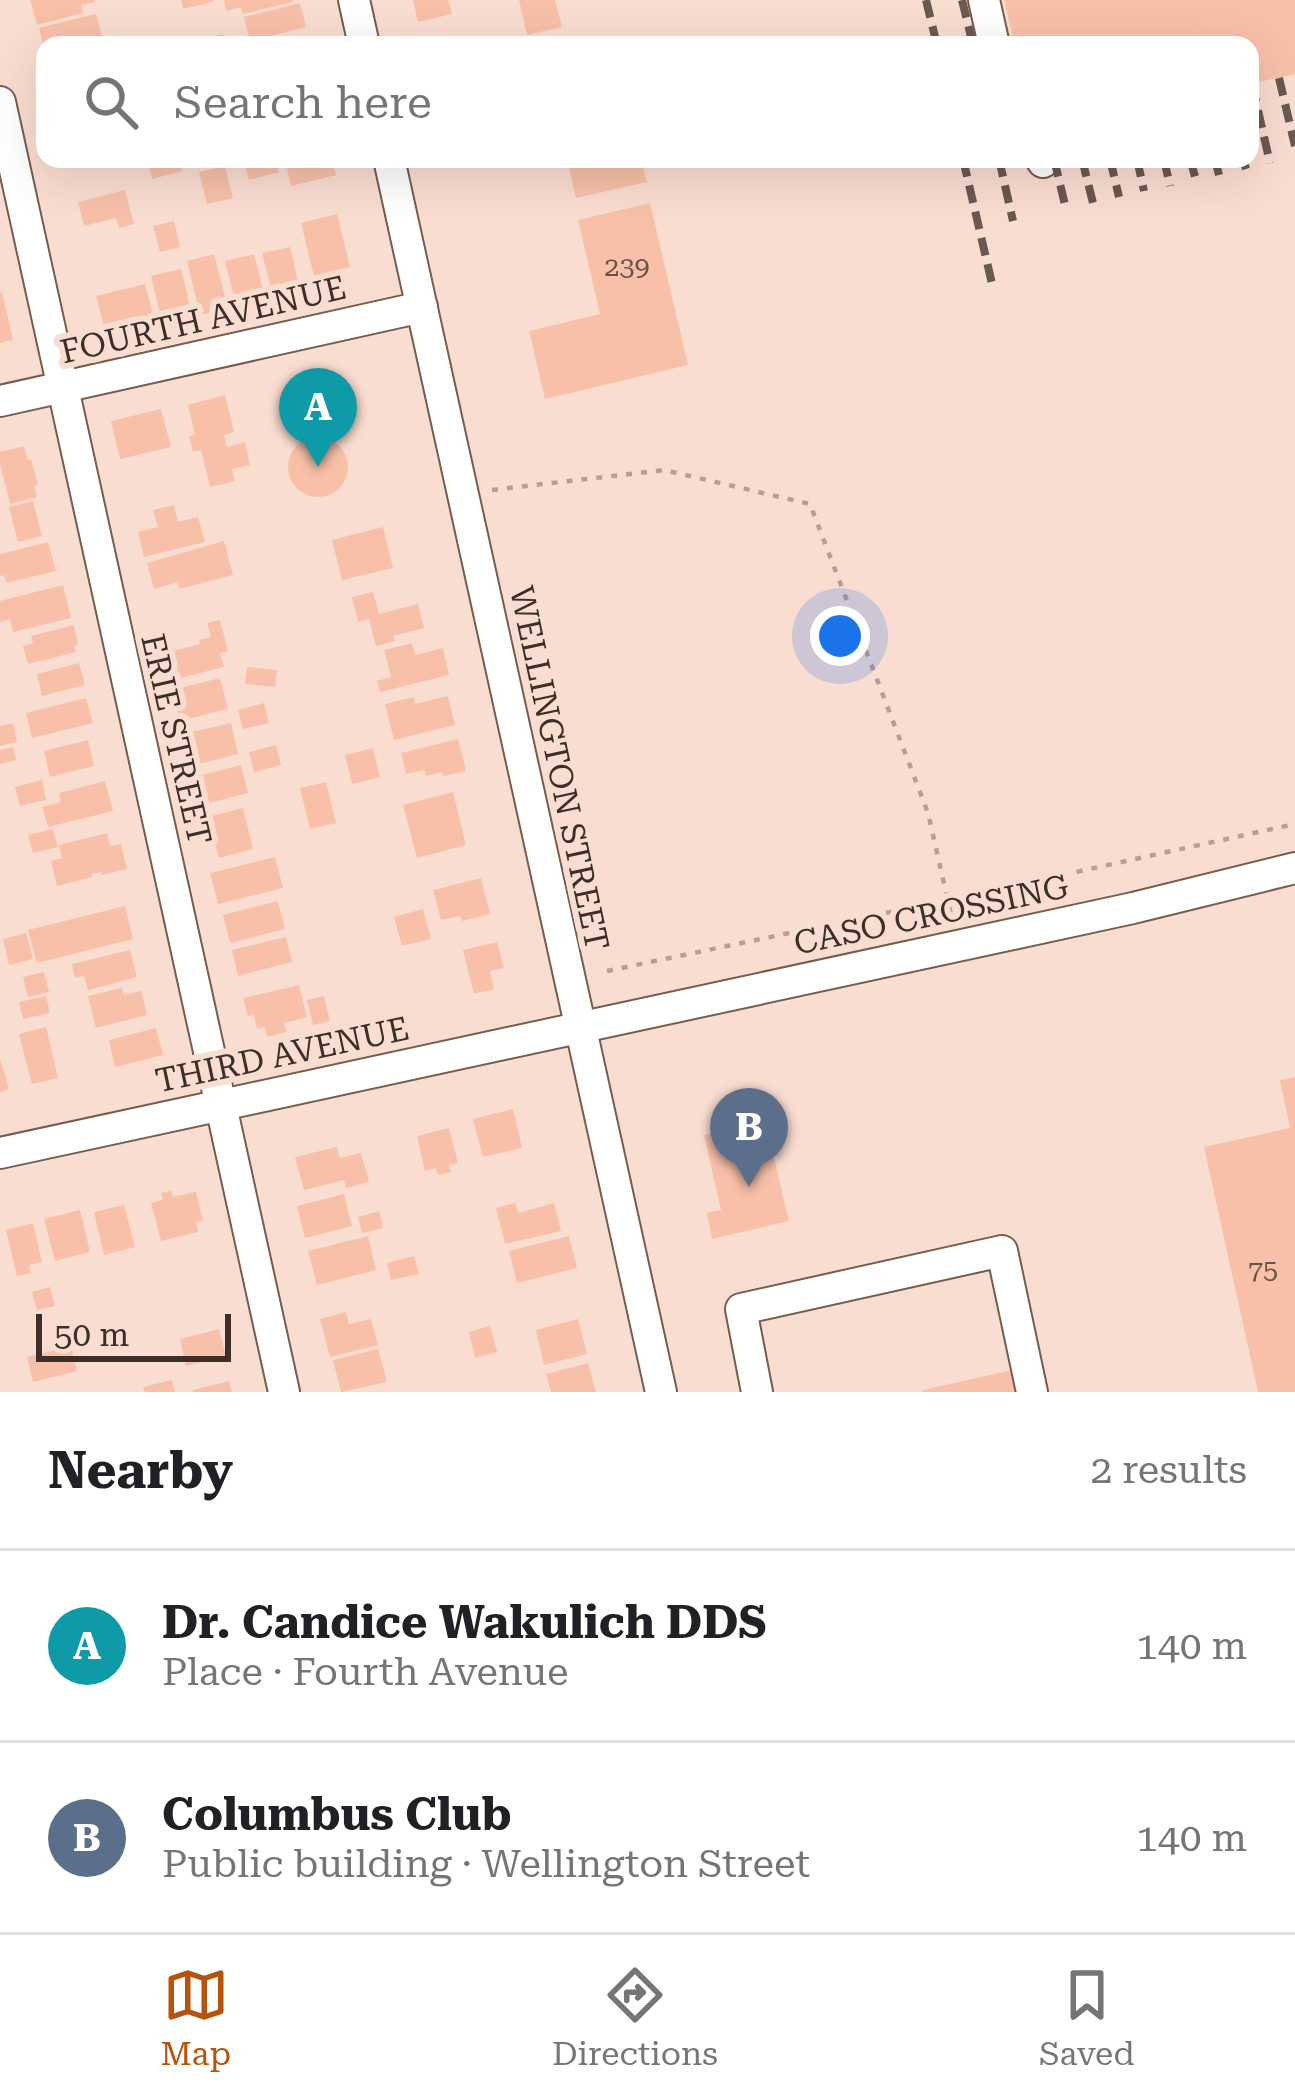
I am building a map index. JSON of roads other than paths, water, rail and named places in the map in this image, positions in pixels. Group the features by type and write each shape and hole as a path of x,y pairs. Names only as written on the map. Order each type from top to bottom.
{"street":[{"path":"354,0 362,36"},
{"path":"984,0 992,36"},
{"name":"ERIE STREET","path":"0,102 284,1392"},
{"name":"WELLINGTON STREET","path":"391,168 661,1392"},
{"name":"FOURTH AVENUE","path":"0,401 422,308"},
{"name":"CASO CROSSING","path":"580,1026 1133,908 1295,868"},
{"name":"THIRD AVENUE","path":"0,1153 580,1026"},
{"path":"757,1392 741,1309 1002,1251 1032,1392"}],"railway":[{"path":"926,0 935,36"},
{"path":"962,0 971,36"},
{"path":"1279,78 1295,146"},
{"path":"1259,115 1270,163"},
{"path":"965,168 993,288"},
{"path":"1001,168 1013,221"},
{"path":"1056,168 1066,209"},
{"path":"1084,168 1093,203"},
{"path":"1112,168 1119,197"},
{"path":"1139,168 1144,191"},
{"path":"1166,168 1170,186"},
{"path":"1193,168 1196,180"},
{"path":"1217,168 1219,175"}],"place":[{"name":"Dr. Candice Wakulich DDS","path":"318,467"},
{"name":"Columbus Club","path":"749,1187"}]}
